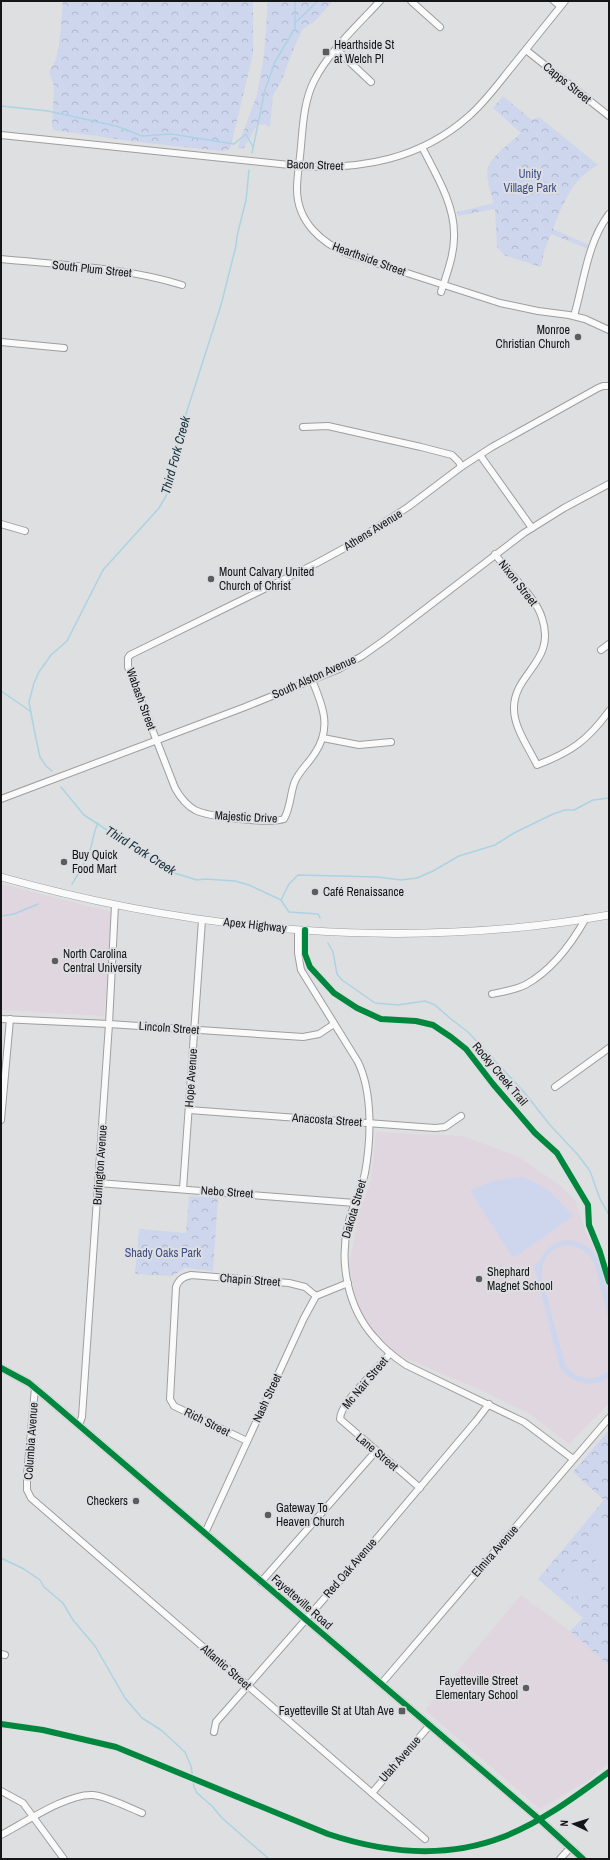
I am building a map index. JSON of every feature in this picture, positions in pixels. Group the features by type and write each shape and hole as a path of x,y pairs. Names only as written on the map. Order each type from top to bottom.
{"main road":[{"name":"Apex Highway","path":"1,877 115,905 202,920 298,930 367,932 452,931 522,926 609,915"},
{"name":"Fayetteville Road","path":"1,1368 35,1388 79,1425 583,1859"}],"street":[{"name":"Hearthside Street","path":"380,1 336,49 318,73 309,93 304,120 297,188 298,202 306,220 319,238 329,246 343,252 510,306 574,316 609,330"},
{"path":"411,1 440,27"},
{"path":"554,1 560,6"},
{"name":"Bacon Street","path":"1,135 299,166 348,167 387,160 422,148 447,133 470,115 497,86 565,1"},
{"path":"336,49 372,82"},
{"name":"Capps Street","path":"526,50 609,116"},
{"path":"422,148 443,191 449,207 454,231 452,257 441,292"},
{"path":"574,316 590,253 598,232 609,214"},
{"name":"South Plum Street","path":"1,259 120,271 145,275 182,286"},
{"path":"1,342 64,348"},
{"name":"Athens Avenue","path":"128,658 130,655 317,563 350,545 408,507 461,467 480,455 531,424 598,388 608,386"},
{"path":"303,428 328,426 403,442 452,455 459,462 461,467"},
{"path":"480,455 532,528"},
{"name":"South Alston Avenue","path":"3,799 339,669 368,652 532,528 609,484"},
{"path":"1,524 25,532"},
{"name":"Nixon Street","path":"496,554 542,615 545,630 545,639 540,658 521,683 515,698 514,708 518,726 537,765 579,745 594,730 609,711"},
{"path":"601,650 609,644"},
{"name":"Wabash Street","path":"128,658 128,667 156,740"},
{"path":"312,680 325,717 323,738 359,745 391,742"},
{"name":"Majestic Drive","path":"156,740 175,788 182,799 194,810 215,817 272,821 284,819 289,811 295,781 315,753 323,738"},
{"name":"Burlington Avenue","path":"79,1425 82,1417 109,1024 115,905"},
{"path":"492,994 525,985 536,977 572,943 586,918"},
{"name":"Hope Avenue","path":"183,1189 202,920"},
{"name":"Dakota Street","path":"298,930 298,953 301,970 362,1070 368,1094 369,1124 365,1173 344,1242 344,1262 348,1283 354,1304 365,1326 373,1337 390,1353 417,1371 489,1404 529,1425 573,1459"},
{"name":"Lincoln Street","path":"1,1019 195,1029 303,1037 319,1034 334,1024"},
{"path":"1,1120 10,1019"},
{"path":"555,1087 609,1048"},
{"name":"Anacosta Street","path":"189,1110 440,1128 445,1127 461,1116"},
{"name":"Nebo Street","path":"98,1183 355,1203"},
{"name":"Chapin Street","path":"170,1399 176,1287 180,1280 191,1275 289,1283 305,1287 316,1296"},
{"path":"316,1296 348,1283"},
{"name":"Nash Street","path":"205,1533 304,1318 316,1296"},
{"name":"Mc Nair Street","path":"340,1413 390,1353"},
{"name":"Columbia Avenue","path":"29,1495 27,1490 27,1475 35,1388"},
{"name":"Rich Street","path":"170,1399 174,1406 247,1441"},
{"name":"Red Oak Avenue","path":"214,1732 216,1722 247,1685 420,1488 489,1404"},
{"name":"Lane Street","path":"340,1413 340,1419 342,1422 420,1488"},
{"name":"Elmira Avenue","path":"381,1684 609,1418"},
{"path":"261,1582 376,1451"},
{"name":"Atlantic Street","path":"29,1495 34,1502 425,1838"},
{"name":"Utah Avenue","path":"372,1793 429,1726"},
{"path":"1,1791 23,1803 64,1859"},
{"path":"1,1835 66,1801 86,1796 99,1796 142,1813"},
{"path":"560,1859 570,1848"}],"shaded area":[{"name":"North Carolina Central University","path":"1,884 112,912 104,1016 1,1010"},
{"name":"Shephard Magnet School","path":"376,1132 463,1136 517,1156 558,1184 575,1200 587,1235 600,1257 609,1291 609,1403 569,1444 530,1414 476,1388 399,1355 378,1337 363,1316 355,1293 349,1266 359,1214 371,1180"},
{"name":"Fayetteville Street Elementary School","path":"521,1595 570,1631 609,1666 609,1763 590,1779 540,1809 425,1710"}],"green space":[{"path":"63,1 253,1 253,54 230,149 221,151 138,142 54,130 52,126 54,86 49,72 56,59 59,45"},
{"path":"268,1 333,1 315,21 303,29 281,82 273,95 270,127 264,124 257,125 244,148 239,149 238,146 257,95 264,55"},
{"name":"Unity Village Park","path":"503,96 532,120 539,117 598,165 589,170 575,184 565,201 553,229 589,245 588,249 551,234 544,251 541,267 504,255 497,247 495,209 458,216 457,212 494,203 487,173 489,165 499,152 521,133 493,108"},
{"path":"514,168 530,181 525,189 508,176"},
{"path":"507,177 524,190 518,198 501,186"},
{"path":"522,1177 545,1188 556,1197 573,1216 515,1257 511,1255 470,1191 495,1181"},
{"name":"Shady Oaks Park","path":"189,1196 218,1198 213,1271 185,1268 172,1276 135,1274 139,1229 186,1233"},
{"path":"566,1240 579,1242 590,1249 597,1258 606,1283 609,1322 595,1265 589,1255 581,1249 571,1246 562,1246 554,1250 547,1257 543,1266 542,1278 565,1364 574,1374 586,1378 598,1377 609,1370 609,1377 596,1383 589,1384 576,1381 570,1378 560,1368 534,1265 552,1245"},
{"path":"609,1430 609,1666 570,1631 583,1618 538,1579 604,1500 573,1472"},
{"path":"609,1523 609,1589 605,1591 587,1530"},
{"path":"582,1560 585,1568 566,1574 563,1565"},
{"path":"585,1571 588,1580 569,1585 567,1577"},
{"path":"589,1583 592,1591 573,1597 570,1588"}],"waterway":[{"name":"Third Fork Creek","path":"252,153 265,90 275,62 295,28 295,1"},
{"path":"295,23 318,1"},
{"path":"1,106 48,111 116,126 142,136 171,134 234,144 246,134 253,147"},
{"name":"Third Fork Creek","path":"52,771 46,766 40,757 34,729 29,702 34,683 39,672 51,655 67,641 103,570 159,508 166,496 174,469 178,439 221,305 246,200 249,170"},
{"path":"1,691 30,711"},
{"name":"Third Fork Creek","path":"61,787 84,815 171,872 197,880 205,879 235,881 249,885 281,900 289,912 318,914 320,918"},
{"path":"281,900 289,884 298,875 378,877 401,880 417,878 433,871 459,856 495,845 514,833 553,814 565,810 574,810 593,800 609,798"},
{"path":"72,884 83,867 98,823"},
{"path":"1,916 14,914 38,904"},
{"name":"Third Fork Creek","path":"328,943 333,952 337,974 342,980 375,1003 398,1005 425,1001 435,1005 468,1032 524,1092 550,1125 578,1155 590,1171 600,1199 609,1215"},
{"path":"1,1558 24,1569 40,1580 44,1587 63,1603 73,1620 95,1646 125,1698 142,1718 161,1730 185,1752 191,1766 194,1787 197,1793 212,1806 222,1818 269,1859"}],"cycle path":[{"name":"Rocky Creek Trail","path":"305,930 305,954 310,967 334,993 357,1008 381,1019 416,1021 433,1025 451,1037 466,1049 493,1084 535,1133 557,1153 588,1205 589,1225 600,1252 609,1282"},
{"path":"1,1368 29,1383 47,1398 539,1819 583,1859"},
{"path":"1,1724 43,1730 116,1747 328,1834 371,1846 416,1851 438,1851 460,1848 481,1844 503,1837 545,1816 609,1772"}],"place":[{"name":"Hearthside St at Welch Pl","path":"326,52"},
{"name":"Monroe Christian Church","path":"578,337"},
{"name":"Mount Calvary United Church of Christ","path":"211,579"},
{"name":"Buy Quick Food Mart","path":"64,862"},
{"name":"Café Renaissance","path":"315,892"},
{"name":"North Carolina Central University","path":"55,961"},
{"name":"Shephard Magnet School","path":"479,1279"},
{"name":"Checkers","path":"136,1501"},
{"name":"Gateway To Heaven Church","path":"268,1515"},
{"name":"Fayetteville Street Elementary School","path":"526,1688"},
{"name":"Fayetteville St at Utah Ave","path":"402,1711"}]}
